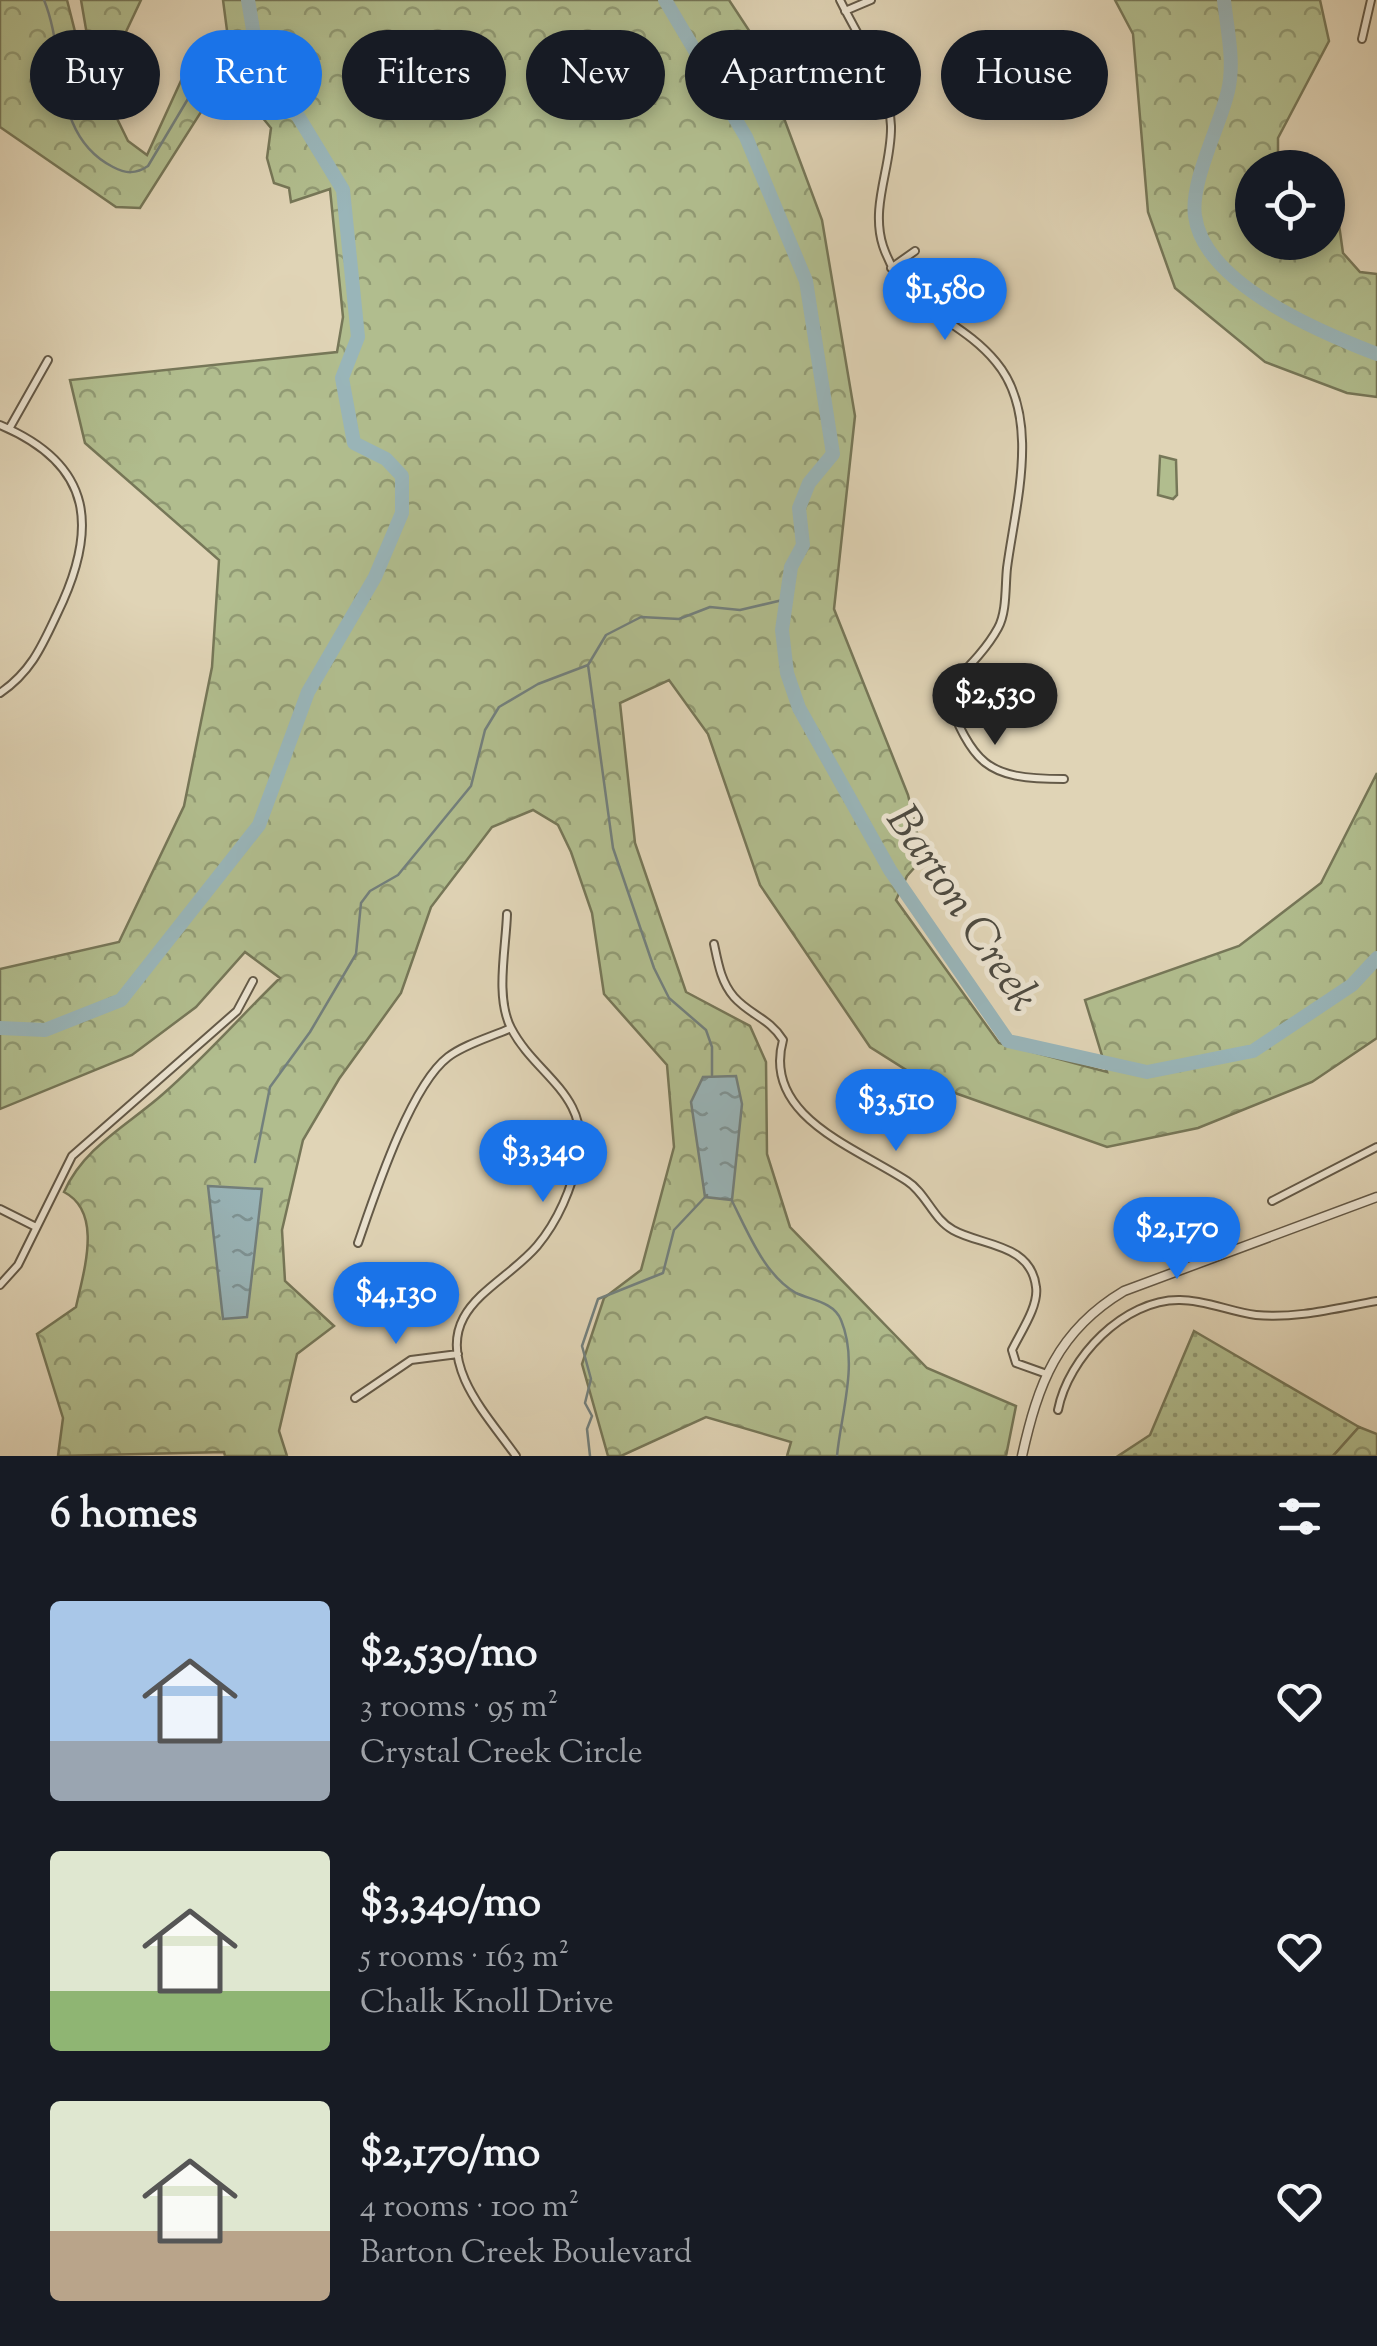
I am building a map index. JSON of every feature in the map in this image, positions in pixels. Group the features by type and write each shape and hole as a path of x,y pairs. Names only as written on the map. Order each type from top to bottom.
{"street":[{"path":"840,0 885,96 891,126 879,212 881,240 891,268 908,294 934,316 976,340 1007,376 1024,446 1001,622 944,692 960,728 985,766 1016,779 1064,779"},
{"path":"845,10 872,0"},
{"path":"1362,39 1372,0"},
{"path":"891,268 915,251"},
{"path":"9,429 48,360"},
{"path":"0,426 56,461 82,510 84,538 69,589 32,665 0,693"},
{"path":"507,914 504,997 511,1028 568,1096 581,1138 578,1158 548,1232 470,1307 463,1319 458,1354 472,1393 516,1456"},
{"path":"714,944 722,978 734,997 773,1024 782,1040 776,1064 782,1089 810,1120 852,1151 908,1182 952,1230 1004,1244 1025,1265 1036,1286 1034,1303 1012,1350 1016,1363 1044,1373"},
{"path":"0,1286 18,1265 72,1156 237,1011 254,981"},
{"path":"358,1243 376,1189 425,1084 448,1058 511,1028"},
{"path":"1272,1201 1377,1147"},
{"path":"1022,1456 1044,1373 1072,1331 1124,1291 1377,1196"},
{"path":"0,1209 34,1226"},
{"path":"1058,1410 1072,1372 1095,1342 1122,1318 1154,1304 1180,1300 1255,1315 1299,1316 1377,1301"},
{"path":"355,1398 412,1360 458,1354"}],"green space":[{"path":"0,0 67,0 75,30 30,30 30,120 118,120 128,141 147,155 180,83 180,120 196,120 140,208 116,207 0,127"},
{"path":"81,0 141,0 127,30 86,30"},
{"path":"223,0 729,0 749,30 685,30 685,120 785,120 822,220 855,416 834,609 908,795 923,858 907,876 896,900 999,1043 1107,1072 1085,1000 1239,946 1321,883 1377,773 1377,1038 1312,1082 1198,1128 1107,1147 927,1083 870,1047 760,885 708,734 669,680 620,703 635,843 686,992 750,1026 766,1062 767,1154 790,1227 927,1368 1016,1406 1006,1456 787,1456 791,1442 706,1417 621,1456 608,1456 582,1364 604,1298 641,1270 674,1147 667,1065 604,994 592,913 571,852 558,825 533,810 492,827 431,907 401,993 339,1079 303,1140 282,1230 285,1281 334,1326 297,1354 279,1431 287,1456 225,1456 224,1452 58,1456 63,1418 37,1334 76,1307 88,1243 83,1213 64,1192 95,1149 178,1080 280,978 245,952 196,1007 132,1055 0,1109 0,969 119,942 184,806 212,667 219,560 85,443 70,380 337,352 343,317 330,189 291,202 289,188 274,183 267,158 271,128 264,120 322,120 322,30 227,30"},
{"path":"1115,0 1320,0 1329,41 1278,138 1278,150 1235,150 1235,260 1345,260 1345,255 1360,272 1377,274 1377,397 1347,393 1265,362 1175,288 1148,212 1133,34"},
{"path":"1160,456 1176,460 1177,495 1173,499 1158,495"},
{"path":"1194,1331 1359,1427 1333,1456 1118,1456 1150,1435"},
{"path":"1359,1427 1377,1434 1377,1456 1333,1456"}],"water":[{"path":"736,1076 742,1104 732,1200 705,1197 691,1102 703,1077"},
{"path":"208,1186 262,1189 247,1317 223,1319"}],"waterway":[{"path":"44,0 70,115 93,153 122,171 135,172 148,166 180,112"},
{"name":"Barton Creek","path":"0,1028 45,1030 121,1000 259,825 308,692 375,577 402,513 402,476 386,459 354,443 342,378 358,337 343,190 256,47 248,0"},
{"name":"Barton Creek","path":"665,0 746,137 806,281 833,454 809,483 799,508 803,545 791,567 782,630 787,673 799,708 890,870 1008,1041 1147,1072 1253,1051 1352,985 1377,958"},
{"path":"1224,0 1231,69 1224,105 1197,187 1195,216 1203,241 1242,284 1269,303 1377,354"},
{"path":"255,1162 270,1087 310,1032 356,954 361,903 370,891 398,875 471,786 485,730 499,707 538,684 588,665 606,635 641,617 679,619 710,607 740,610 787,599"},
{"path":"588,665 613,848 654,968 669,998 706,1030 712,1047 712,1075"},
{"path":"590,1456 587,1429 592,1416 585,1403 591,1379 582,1346 598,1299 663,1273 674,1230 707,1195"},
{"path":"731,1199 775,1275 796,1293 828,1305 841,1320 849,1371 837,1456"}]}
